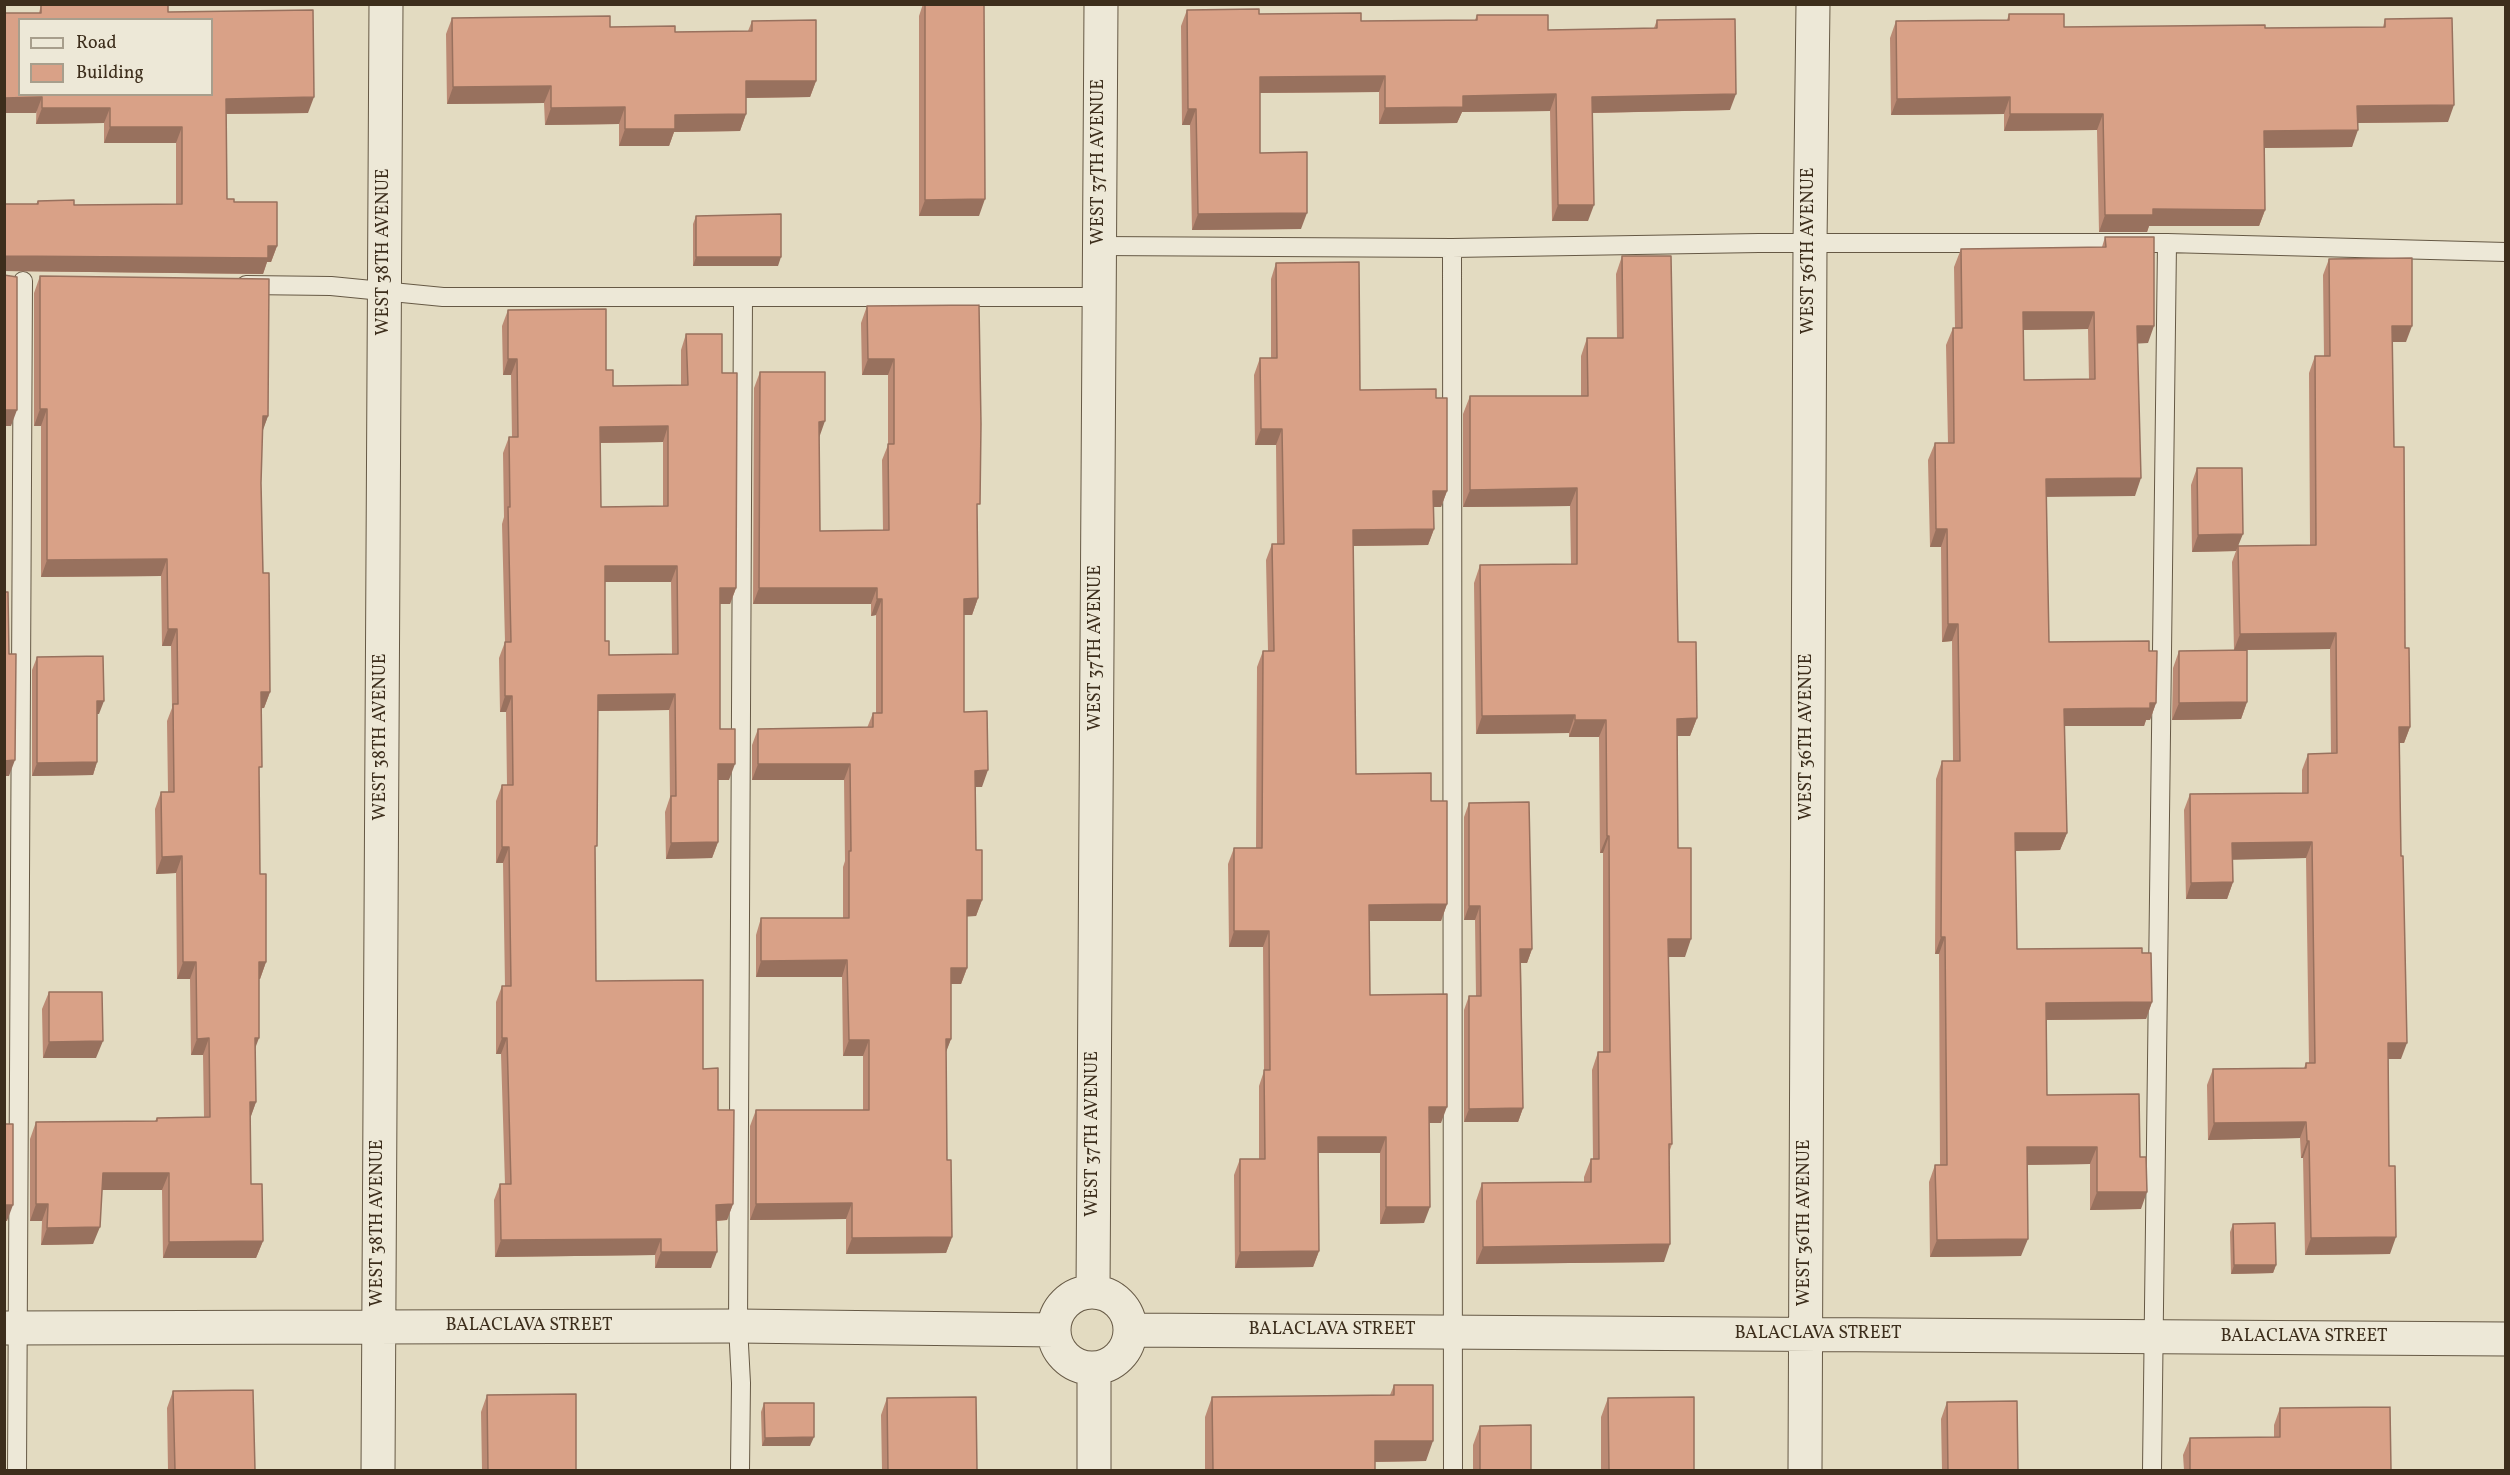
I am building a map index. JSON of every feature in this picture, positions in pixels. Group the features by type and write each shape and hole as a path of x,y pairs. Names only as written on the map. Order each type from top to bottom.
{"street":[{"name":"WEST 38TH AVENUE","path":"378,1470 386,4"},
{"name":"WEST 37TH AVENUE","path":"1094,1291 1101,4"},
{"name":"WEST 36TH AVENUE","path":"1805,1470 1813,4"},
{"path":"1094,1291 1108,1295 1120,1303 1127,1316 1130,1330 1127,1344 1120,1356 1108,1364 1094,1368 1079,1366 1066,1358 1057,1345 1054,1330 1057,1315 1065,1302 1078,1294 1094,1291"},
{"name":"BALACLAVA STREET","path":"11,1328 738,1326 1054,1330"},
{"name":"BALACLAVA STREET","path":"1130,1330 2505,1339"},
{"path":"1094,1368 1094,1470"}],"lane":[{"path":"1100,246 1452,248 1810,243 2167,243 2505,252"},
{"path":"2152,1470 2167,243"},
{"path":"1452,248 1453,1470"},
{"path":"4,281 29,281 11,1328 17,1470"},
{"path":"224,284 331,286 443,297 1100,297"},
{"path":"740,1470 741,1383 738,1326 743,298"}],"building":[{"path":"109,4 168,4 168,12 313,10 314,97 226,99 227,199 234,199 234,202 277,202 277,246 268,246 268,258 4,256 4,204 38,204 38,201 74,200 74,205 182,204 182,127 110,127 110,108 42,108 42,97 4,98 4,13 41,13 41,5"},
{"path":"925,4 984,4 985,199 925,200"},
{"path":"1259,9 1259,14 1361,13 1361,21 1477,20 1477,15 1548,15 1548,30 1657,28 1657,20 1735,19 1736,94 1592,97 1594,205 1558,205 1556,94 1463,96 1463,107 1385,108 1385,76 1260,77 1260,153 1307,152 1307,213 1198,214 1196,109 1188,109 1187,10"},
{"path":"2009,14 2064,14 2064,27 2265,25 2265,28 2385,27 2385,19 2452,18 2454,105 2357,106 2358,130 2264,131 2265,210 2153,209 2153,215 2105,215 2103,114 2010,114 2010,97 1897,99 1896,21 2009,20"},
{"path":"610,16 610,27 675,26 675,32 752,31 752,21 816,20 816,81 746,81 746,114 675,115 675,129 625,129 625,107 551,108 551,86 453,87 452,18"},
{"path":"781,214 781,257 696,257 696,216"},
{"path":"2105,237 2154,237 2154,326 2137,326 2141,478 2046,479 2049,642 2149,641 2149,651 2157,651 2156,703 2150,703 2150,708 2064,709 2067,833 2015,833 2017,949 2142,948 2142,953 2151,953 2152,1002 2046,1003 2047,1095 2139,1094 2140,1157 2146,1157 2147,1192 2097,1192 2097,1147 2027,1147 2028,1239 1937,1240 1935,1165 1947,1165 1945,937 1941,937 1942,761 1960,761 1958,624 1948,624 1947,529 1936,529 1935,443 1954,443 1953,328 1962,328 1961,249 2106,247","holes":["2023,312 2094,312 2095,379 2024,380"]},
{"path":"1622,256 1671,256 1678,642 1696,642 1697,718 1677,719 1678,848 1691,848 1691,939 1668,939 1672,1144 1669,1144 1670,1244 1483,1247 1482,1183 1591,1182 1591,1159 1599,1159 1598,1052 1610,1052 1609,836 1607,836 1606,720 1575,720 1575,715 1482,716 1480,565 1577,564 1577,488 1470,490 1470,396 1588,396 1587,338 1623,338"},
{"path":"2412,258 2412,326 2392,326 2394,447 2404,447 2405,648 2409,648 2410,727 2399,727 2407,1043 2388,1043 2389,1166 2395,1166 2396,1237 2311,1238 2309,1141 2307,1141 2306,1122 2214,1123 2213,1069 2306,1068 2306,1063 2315,1063 2312,842 2232,843 2233,882 2191,883 2190,794 2308,793 2308,754 2337,753 2336,633 2240,634 2238,546 2316,545 2315,356 2330,356 2329,259"},
{"path":"1359,262 1360,390 1436,389 1436,398 1447,398 1447,491 1433,491 1434,529 1353,530 1356,774 1431,773 1431,801 1447,801 1447,904 1369,905 1370,995 1447,994 1447,1107 1429,1107 1430,1207 1386,1207 1386,1137 1318,1137 1319,1251 1240,1252 1240,1159 1265,1159 1264,1070 1270,1070 1269,931 1234,931 1234,848 1262,848 1263,651 1274,651 1272,544 1284,544 1282,429 1261,429 1260,358 1277,358 1276,263"},
{"path":"4,275 17,277 17,410 4,410"},
{"path":"40,276 269,279 268,416 263,416 261,483 263,573 269,573 270,692 261,692 262,767 259,767 260,874 266,874 266,962 259,962 259,1038 255,1038 256,1102 250,1102 251,1184 262,1184 263,1241 169,1242 169,1173 103,1173 100,1227 47,1228 48,1204 36,1204 36,1122 157,1121 157,1118 210,1117 209,1038 197,1039 196,962 183,962 182,856 162,857 161,792 174,792 173,704 178,704 177,629 168,629 167,559 47,560 47,409 40,409"},
{"path":"979,305 981,424 980,504 977,504 978,598 964,599 964,712 987,711 988,770 975,771 976,850 982,850 982,900 967,900 967,968 951,968 951,1039 946,1039 947,1160 951,1160 952,1237 852,1238 852,1203 756,1204 756,1110 869,1110 869,1040 849,1040 847,960 761,961 761,918 849,918 850,764 758,764 758,729 873,727 873,713 882,713 882,599 877,599 877,588 759,588 760,372 825,372 825,421 819,422 820,531 889,530 888,444 894,444 894,359 868,359 867,306"},
{"path":"606,309 606,370 613,370 613,386 688,385 686,334 722,334 722,373 737,373 736,588 720,588 720,729 735,729 735,764 718,764 718,842 671,843 671,796 676,796 675,694 598,695 597,846 595,846 596,981 703,980 703,1069 718,1068 718,1110 734,1110 733,1204 716,1205 717,1252 661,1252 661,1239 501,1240 500,1184 511,1184 507,1038 502,1038 502,986 511,986 509,847 502,847 502,785 513,785 512,696 505,696 505,642 511,642 509,437 518,437 517,359 508,359 508,310","holes":["668,426 668,506 601,507 600,427","605,566 677,566 678,654 609,655 609,641 605,641"]},
{"path":"2197,468 2242,468 2243,534 2198,535"},
{"path":"4,592 8,592 9,654 16,654 15,760 4,761"},
{"path":"2247,650 2247,702 2179,703 2179,651"},
{"path":"103,656 104,701 97,701 97,762 37,763 37,657"},
{"path":"1529,802 1532,949 1520,949 1523,1108 1469,1109 1469,996 1481,996 1480,906 1469,906 1469,803"},
{"path":"49,992 102,992 103,1041 49,1042"},
{"path":"4,1124 13,1124 13,1205 4,1205"},
{"path":"2275,1223 2276,1265 2234,1265 2233,1224"},
{"path":"1394,1385 1433,1385 1433,1441 1375,1441 1375,1470 1213,1470 1212,1397 1394,1395"},
{"path":"253,1390 255,1470 175,1470 173,1391"},
{"path":"576,1394 576,1470 488,1470 487,1395"},
{"path":"976,1397 977,1470 888,1470 887,1398"},
{"path":"1694,1397 1694,1470 1609,1470 1608,1398"},
{"path":"2017,1401 2018,1470 1948,1470 1947,1402"},
{"path":"764,1403 814,1403 814,1437 765,1438"},
{"path":"2390,1407 2391,1470 2190,1470 2190,1438 2280,1437 2280,1408"},
{"path":"1531,1425 1531,1470 1480,1470 1480,1426"}]}
